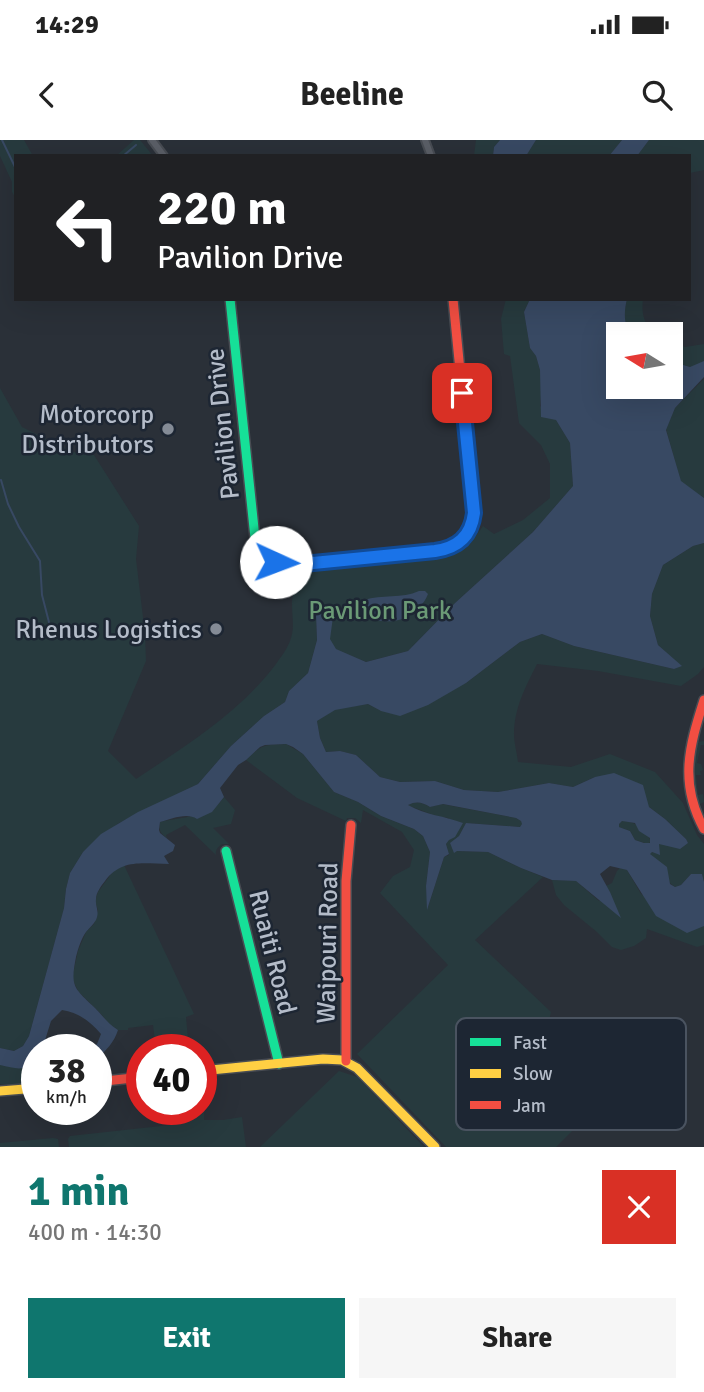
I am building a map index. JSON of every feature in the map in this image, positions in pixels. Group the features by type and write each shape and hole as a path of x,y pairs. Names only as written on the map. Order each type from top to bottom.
{"street":[{"name":"Pavilion Drive","path":"230,301 255,538 263,552 271,559 290,565 446,550 467,536 474,513 453,301"},
{"path":"704,700 693,743 689,778 691,798 704,830"},
{"name":"Waipouri Road","path":"346,1061 346,881 351,825"},
{"name":"Ruaiti Road","path":"226,851 279,1064"},
{"path":"217,1070 329,1059 346,1061 367,1076 435,1147"},
{"path":"0,1091 21,1089"}],"green space":[{"path":"0,140 24,140 32,154 14,154 14,196 12,182 0,156"},
{"path":"134,140 140,140 151,154 118,154"},
{"path":"476,140 500,140 494,147 493,154 474,154"},
{"path":"536,140 622,140 611,154 527,154"},
{"path":"649,140 704,140 704,170 691,173 691,154 638,154"},
{"name":"Pavilion Park","path":"506,301 529,301 524,312 530,348 536,356 540,370 540,406 556,420 570,443 573,486 533,532 455,603 408,651 366,662 335,649 316,615 317,640 308,673 289,691 285,702 264,716 231,746 198,784 119,823 83,852 70,873 64,908 30,1034 21,1034 21,1047 14,1051 0,1048 0,388 22,427 73,452 94,455 139,526 136,559 146,661 108,751 136,779 229,713 276,664 292,636 292,600 297,572 453,555 470,544 483,526 494,534 523,520 550,498 550,464 541,445 519,423 510,356 504,354 501,319"},
{"path":"627,301 643,301 642,310 646,322 626,322"},
{"path":"704,344 704,369 683,365 683,346"},
{"path":"704,379 704,498 681,482 666,429 675,408"},
{"path":"704,543 704,667 698,674 681,686 598,671 537,664 518,706 514,734 518,762 571,767 610,754 655,772 683,803 697,835 704,844 704,882 702,874 691,874 681,885 675,887 671,884 649,853 659,854 659,844 688,843 686,839 649,807 595,777 573,787 549,783 498,792 464,790 435,781 400,782 380,777 356,755 340,751 326,752 317,721 335,709 368,704 381,711 466,683 520,642 542,634 574,646 674,669 681,666 658,645 650,616 652,594 663,565 693,546"},
{"path":"704,741 697,763 701,764 703,770 700,771 701,775 696,775 698,795 703,794 704,802 700,804 704,825 696,804 693,774 696,742"},
{"path":"286,744 303,754 334,792 414,829 423,836 430,852 426,886 428,907 444,857 449,855 446,844 449,840 449,818 407,805 419,803 430,807 442,804 521,821 521,827 466,823 459,836 450,844 457,851 488,852 543,877 475,940 551,1012 550,1018 456,1018 456,1130 573,1130 556,1147 446,1147 357,1054 448,965 380,893 393,876 410,867 414,850 402,832 363,810 361,823 355,818 347,818 346,821 297,798 246,760 264,746"},
{"path":"224,797 235,810 231,824 213,828 229,844 222,844 216,850 216,855 185,825 166,835 167,838 160,832 160,822 212,809"},
{"path":"622,821 639,826 651,841 648,844 635,840 630,831 619,827"},
{"path":"124,865 194,1014 186,1017 188,1034 154,1034 153,1025 118,1030 78,991 72,978 78,951 86,932 94,924 98,910 95,901 98,892 114,870"},
{"path":"620,868 627,870 641,894 704,926 704,945 697,947 647,929 646,938 634,946 621,950 612,947 556,895 552,880 576,881 599,901 610,892 606,886 612,883"},
{"path":"0,1065 21,1066 21,1084 0,1084"},
{"path":"339,1071 357,1077 424,1147 260,1147"},
{"path":"242,1117 246,1147 69,1147 70,1136 170,1125 217,1125 217,1120"},
{"path":"58,1139 59,1147 0,1147 0,1143"}],"water":[{"path":"500,140 536,140 527,154 493,154 494,147"},
{"path":"622,140 649,140 638,154 611,154"},
{"path":"529,301 627,301 626,322 606,322 606,399 683,399 683,365 690,367 704,361 704,377 675,408 666,430 681,481 704,498 704,543 693,546 663,565 652,594 650,616 658,645 682,666 674,669 574,646 542,634 520,642 466,683 428,705 400,716 368,704 335,710 317,721 320,738 326,752 340,751 356,755 380,777 400,782 435,781 464,790 498,792 549,783 573,787 595,777 614,773 643,785 649,807 688,843 680,849 659,844 660,855 652,852 650,854 667,867 670,884 675,887 681,885 691,874 702,874 704,926 687,933 656,916 627,870 610,866 600,874 621,918 576,881 552,880 488,852 454,853 450,843 459,836 466,823 520,827 521,821 443,804 430,807 416,803 408,805 463,823 455,837 446,844 449,854 444,857 427,910 426,886 430,852 423,836 414,829 334,792 303,754 293,747 286,744 265,745 238,765 220,788 224,797 212,812 197,819 184,816 160,822 160,833 175,845 173,851 164,856 169,864 142,863 126,866 112,874 99,890 96,899 97,917 80,944 73,975 75,986 82,996 118,1030 112,1042 112,1034 101,1034 84,1018 62,1010 51,1021 47,1034 30,1034 64,908 70,873 83,852 101,834 138,812 198,784 231,746 264,716 285,702 289,691 308,673 317,640 316,615 324,609 333,617 330,639 336,649 366,662 408,651 455,603 533,532 573,486 570,443 556,420 541,417 540,370 536,356 530,348 524,312","holes":["622,821 635,823 639,831 650,838 650,843 635,840 630,831 619,827 619,824"]},
{"path":"419,591 428,594 424,602 411,614 398,620 377,620 370,617 363,607 364,600"},
{"path":"21,1047 21,1068 0,1065 0,1048 14,1051"}],"waterway":[{"path":"2,140 14,165"},
{"path":"125,154 136,145"},
{"path":"1,480 19,527 40,561 42,595 51,630"}],"traffic: fast":[{"path":"230,301 255,538 261,548 278,562 290,565 393,555"},
{"path":"226,851 279,1064"}],"traffic: slow":[{"path":"217,1069 323,1059 342,1060 357,1068 435,1147"},
{"path":"0,1091 21,1089"}],"traffic: jam":[{"path":"393,555 432,552 454,545 470,528 474,514 453,301"},
{"path":"704,700 689,765 691,796 704,829"},
{"path":"346,1061 346,881 351,825"},
{"path":"112,1080 126,1079"}],"place":[{"name":"Motorcorp Distributors","path":"168,429"},
{"name":"Rhenus Logistics","path":"216,629"}],"route":[{"path":"276,562 293,565 446,550 467,536 474,513 462,393"}]}
